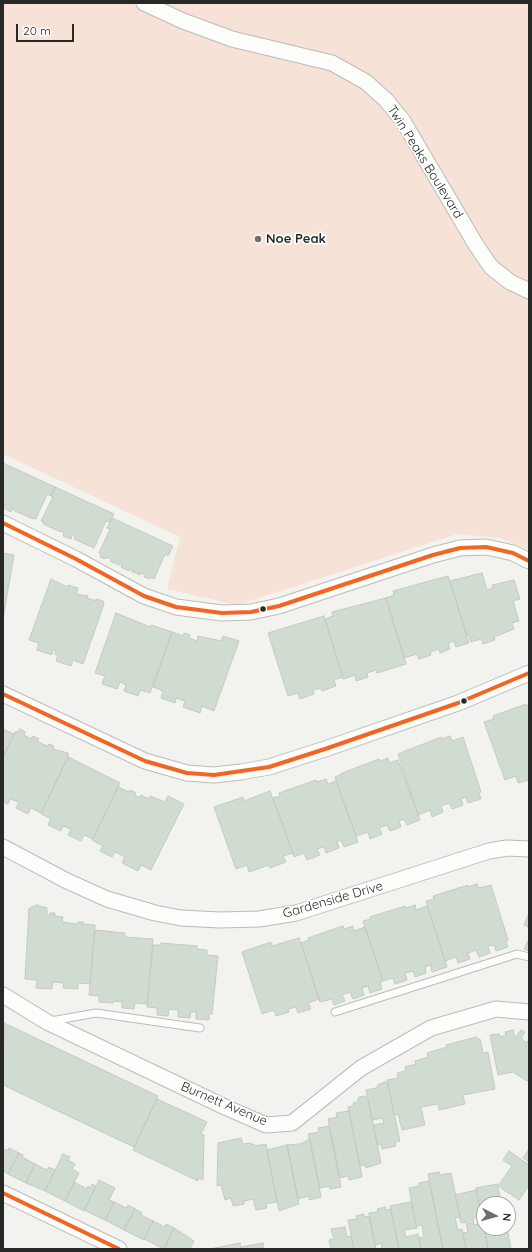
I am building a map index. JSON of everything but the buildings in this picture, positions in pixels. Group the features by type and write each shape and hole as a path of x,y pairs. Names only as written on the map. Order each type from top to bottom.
{"street":[{"name":"Twin Peaks Boulevard","path":"144,3 200,28 232,39 326,61 343,68 366,82 386,100 403,121 476,245 491,267 510,282 529,291"},
{"path":"3,523 76,559 144,596 176,607 222,613 251,612 279,606 433,555 460,548 486,547 513,553 529,561"},
{"path":"3,694 145,761 187,773 214,775 269,767 325,749 439,710 529,673"},
{"name":"Gardenside Drive","path":"3,847 67,882 107,899 156,913 213,920 259,919 284,916 323,906 489,851 507,848 529,849"},
{"name":"Burnett Avenue","path":"3,995 47,1022 266,1125 292,1123 360,1068 431,1028 496,1009 529,1012"},
{"path":"3,1193 119,1249"}],"lane":[{"path":"335,1012 517,954 529,957"},
{"path":"47,1022 96,1013 200,1028"}],"shaded area":[{"path":"3,3 529,3 529,550 500,538 457,534 237,605 167,589 180,537 3,454"}],"transit line":[{"path":"3,523 76,559 144,596 176,607 222,613 251,612 279,606 433,555 460,548 486,547 513,553 529,561"},
{"path":"3,694 145,761 187,773 214,775 269,767 325,749 458,703 529,673"},
{"path":"3,1193 119,1249"}],"place":[{"name":"Noe Peak","path":"258,239"}]}
